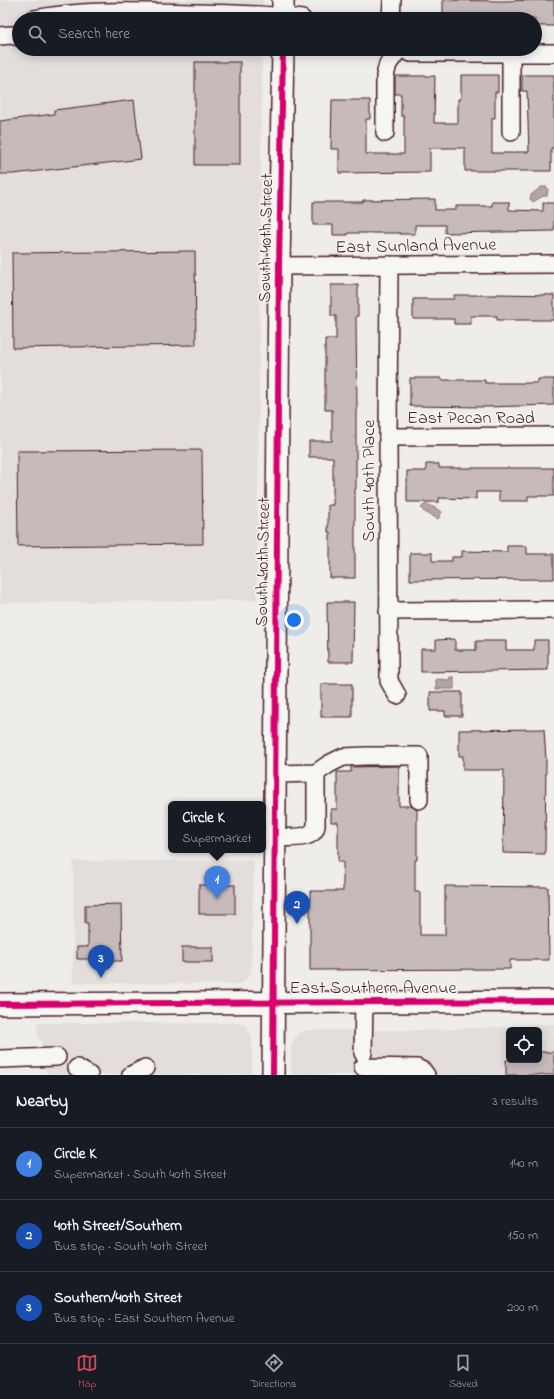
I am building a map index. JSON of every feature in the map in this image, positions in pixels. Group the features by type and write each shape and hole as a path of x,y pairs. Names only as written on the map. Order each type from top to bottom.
{"main road":[{"name":"South 40th Street","path":"272,1075 276,774 279,266 283,56"},
{"name":"East Southern Avenue","path":"0,1004 554,1001"}],"street":[{"path":"391,12 392,0"},
{"path":"542,53 554,53"},
{"path":"385,133 385,76 388,64 394,56"},
{"path":"511,56 511,132"},
{"name":"East Sunland Avenue","path":"279,266 554,264"},
{"name":"South 40th Place","path":"389,266 388,681 397,695"},
{"name":"East Pecan Road","path":"388,437 554,436"},
{"path":"388,611 554,610"},
{"path":"276,774 316,773 343,757 419,756 419,800"},
{"path":"275,837 308,836 314,832 316,826 316,773"},
{"path":"364,1002 363,1060 417,1068 423,1071 426,1075"},
{"path":"0,1059 57,1057"}],"shaded area":[{"path":"0,0 263,0 263,12 12,12 12,56 262,56 257,600 0,603"},
{"path":"541,187 547,187 547,196 543,196 533,202 530,199 531,195"},
{"path":"426,503 442,512 438,519 423,511 424,510 421,508"},
{"path":"450,677 454,677 454,689 436,689 436,679 449,680"},
{"path":"254,860 251,972 246,980 241,984 73,983 73,861"},
{"path":"37,1023 238,1023 246,1025 252,1036 252,1075 47,1075 41,1039 38,1039"},
{"path":"554,1024 554,1075 291,1075 291,1047 293,1041 298,1033 306,1030 434,1030"}],"building":[{"path":"443,0 554,0 554,26 542,26 542,12 443,12"},
{"path":"195,62 240,62 240,165 195,165"},
{"path":"461,75 498,75 498,92 495,92 495,118 492,118 492,153 514,153 529,152 527,91 522,91 522,75 554,75 554,148 551,148 551,171 465,171 465,148 430,148 430,172 339,173 339,149 331,149 332,100 370,100 370,119 366,119 366,154 404,154 404,116 401,116 401,94 395,94 395,76 435,76 434,123 458,123 458,99 461,99"},
{"path":"134,100 141,159 13,174 0,174 0,121 54,114 54,110"},
{"path":"435,199 435,210 456,210 456,206 492,206 492,202 509,202 509,210 543,211 543,203 554,203 554,231 445,233 445,225 415,225 415,234 348,233 348,235 333,235 333,225 313,225 313,202 363,202 363,200"},
{"path":"195,251 196,345 13,348 12,253"},
{"path":"331,285 358,285 358,316 356,316 357,410 355,578 330,578 330,532 328,532 328,505 333,505 333,457 309,457 309,441 332,441 332,410 325,410 325,339 336,339 336,316 331,316"},
{"path":"454,295 554,295 554,320 497,320 497,316 471,316 471,324 454,324 454,319 413,319 413,299 454,299"},
{"path":"410,378 485,380 485,383 538,383 538,379 554,379 554,405 485,407 410,406"},
{"path":"202,450 203,544 18,546 17,451"},
{"path":"426,464 439,464 439,468 554,468 554,496 528,496 528,501 499,501 499,492 476,492 476,499 439,498 439,502 407,502 407,471 426,471"},
{"path":"507,546 527,546 527,554 554,554 554,579 410,580 410,553 432,553 432,561 452,561 452,557 462,557 462,551 507,552"},
{"path":"327,602 354,602 353,662 328,662"},
{"path":"455,639 455,650 476,650 476,641 506,641 506,650 534,650 534,640 548,640 548,670 421,672 421,649 436,649 436,640"},
{"path":"321,684 352,684 352,717 321,717"},
{"path":"430,692 462,692 462,716 445,716 445,711 430,711"},
{"path":"544,729 546,759 545,854 503,853 504,770 463,770 463,756 459,756 459,730"},
{"path":"399,766 399,806 411,806 417,810 417,860 415,860 415,892 420,892 420,935 445,935 445,886 548,887 549,960 510,960 510,969 310,970 310,891 343,891 343,862 338,862 338,822 331,822 331,809 337,809 337,772 351,772 351,767"},
{"path":"199,885 235,885 235,914 199,914"},
{"path":"121,904 122,961 89,961 89,959 77,959 77,947 88,947 88,923 85,923 85,905"},
{"path":"182,947 213,947 213,962 182,962"},
{"path":"542,1052 554,1052 554,1075 506,1075 506,1063 542,1063"}],"cycle path":[{"path":"273,1075 279,266 283,56"},
{"path":"0,1004 554,1001"}],"place":[{"name":"Circle K","path":"217,899"},
{"name":"40th Street/Southern","path":"297,924"},
{"name":"Southern/40th Street","path":"101,978"}]}
